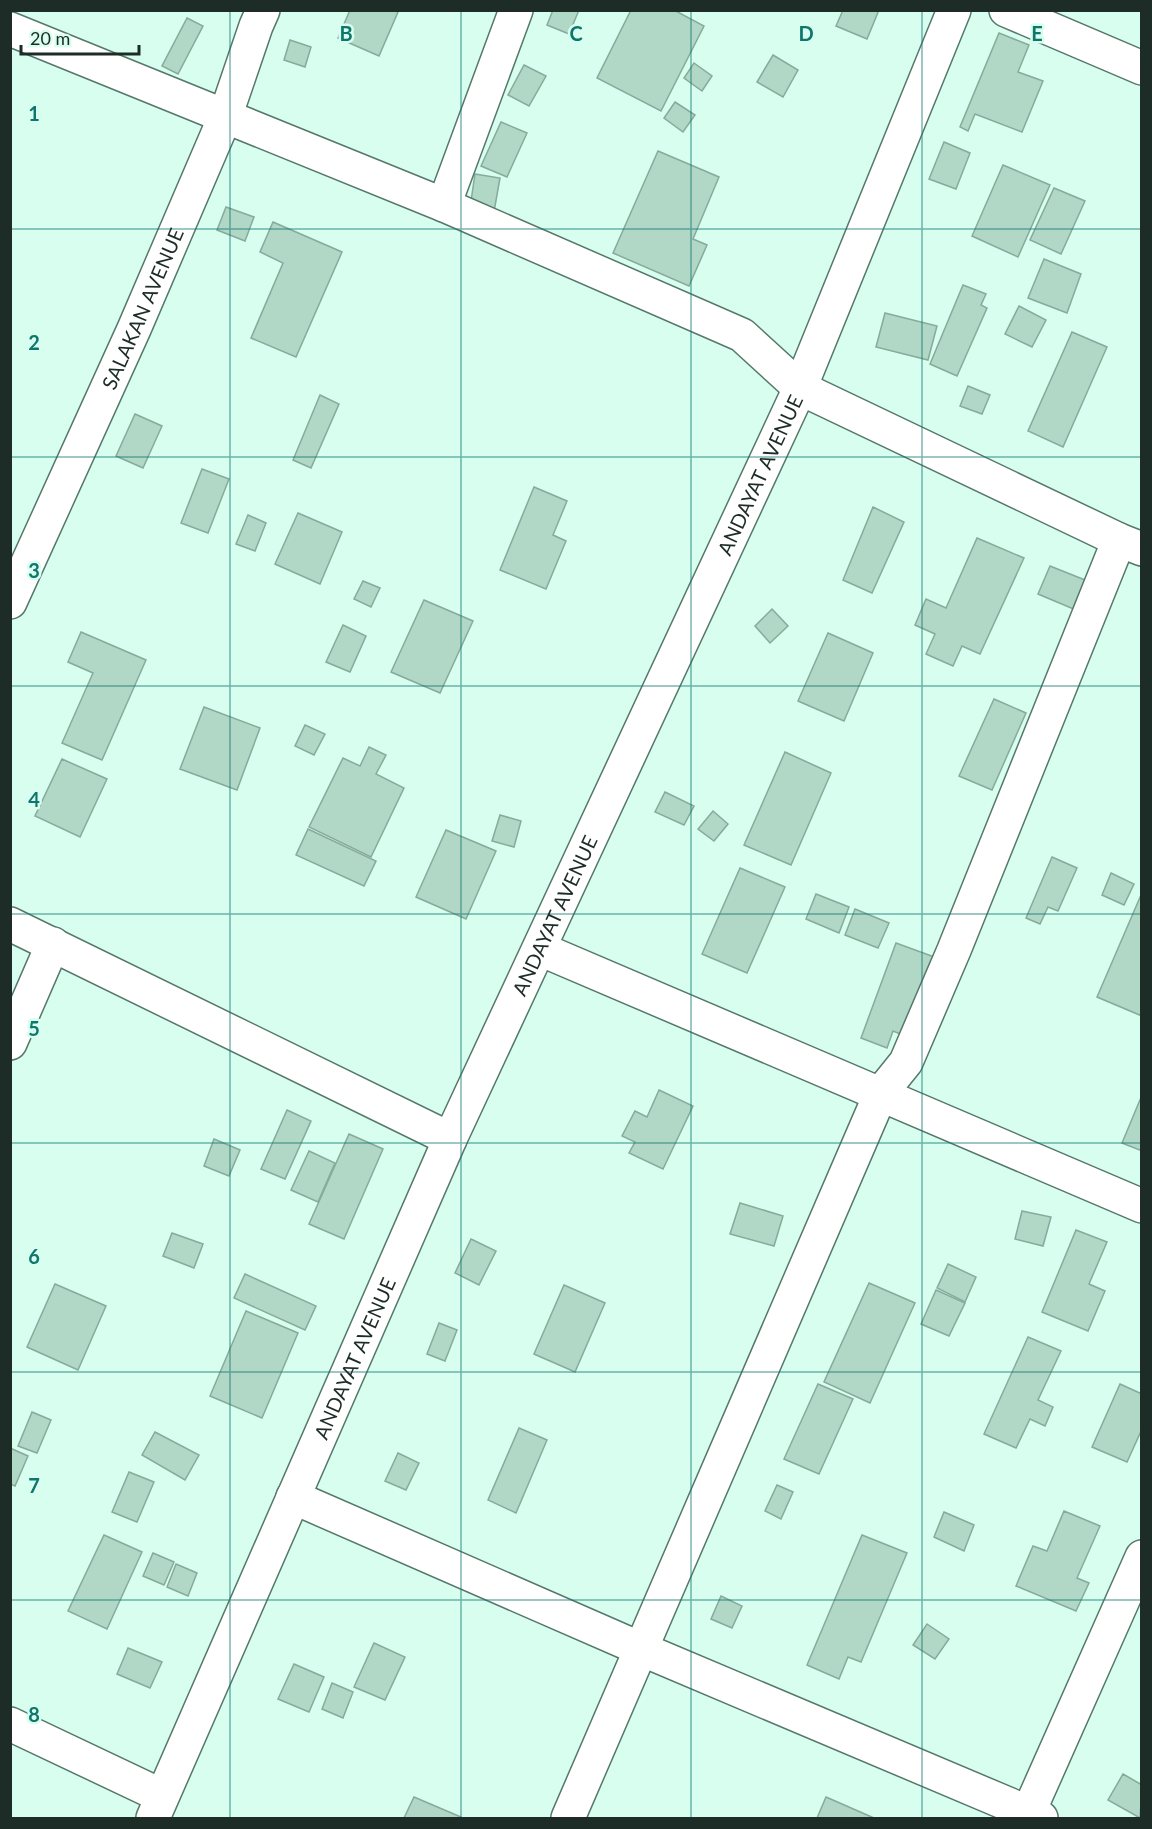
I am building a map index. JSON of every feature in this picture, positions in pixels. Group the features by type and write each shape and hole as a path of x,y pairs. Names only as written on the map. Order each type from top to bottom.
{"street":[{"name":"SALAKAN AVENUE","path":"10,602 134,329 225,117 263,10"},
{"path":"444,205 516,10"},
{"name":"ANDAYAT AVENUE","path":"158,1807 450,1139 800,388 954,10"},
{"path":"1006,10 1142,68"},
{"path":"10,29 444,205 742,335 800,388 1130,544 906,1062 880,1093 568,1818"},
{"path":"10,924 450,1139"},
{"path":"10,1043 53,944"},
{"path":"540,949 1142,1206"},
{"path":"293,1497 1032,1817 1142,1557"},
{"path":"10,1724 158,1807"}],"building":[{"path":"350,10 394,10 398,12 379,56 338,38"},
{"path":"553,10 579,10 569,34 547,25"},
{"path":"631,10 674,10 704,26 661,111 597,78"},
{"path":"843,10 879,10 867,39 836,26"},
{"path":"187,18 203,26 178,74 162,66"},
{"path":"999,33 1029,45 1018,72 1043,81 1022,132 975,114 968,131 960,127"},
{"path":"290,40 311,47 305,67 284,60"},
{"path":"773,55 798,70 783,97 757,82"},
{"path":"694,63 712,76 702,91 684,78"},
{"path":"524,65 546,76 529,106 508,95"},
{"path":"675,102 695,115 683,132 664,118"},
{"path":"501,122 527,133 507,177 481,166"},
{"path":"944,142 970,153 956,189 929,179"},
{"path":"658,151 719,177 693,239 707,245 689,286 613,253"},
{"path":"1003,165 1050,185 1018,257 972,236"},
{"path":"475,174 500,178 494,212 470,208"},
{"path":"1054,188 1085,201 1061,254 1030,240"},
{"path":"226,207 254,217 245,241 217,230"},
{"path":"273,222 342,252 296,357 251,338 283,263 260,252"},
{"path":"1044,259 1081,274 1067,313 1028,298"},
{"path":"963,285 986,294 981,305 987,308 957,376 930,364"},
{"path":"1019,306 1046,320 1032,347 1005,334"},
{"path":"885,313 937,326 928,360 876,347"},
{"path":"1072,332 1107,347 1063,447 1028,431"},
{"path":"968,386 990,395 982,414 960,406"},
{"path":"320,395 339,404 311,468 293,460"},
{"path":"135,414 162,426 143,468 116,456"},
{"path":"202,469 229,479 208,533 181,523"},
{"path":"534,487 567,501 553,535 566,541 546,589 500,570"},
{"path":"873,507 904,522 872,593 843,580"},
{"path":"298,513 342,532 320,584 275,564"},
{"path":"248,515 266,523 255,551 236,544"},
{"path":"977,538 1024,558 980,654 962,646 953,666 926,654 935,634 915,625 926,599 946,608"},
{"path":"1050,566 1095,584 1083,613 1038,594"},
{"path":"363,581 380,588 371,607 354,599"},
{"path":"424,600 473,621 440,693 391,672"},
{"path":"772,609 788,626 770,643 755,626"},
{"path":"343,625 366,636 350,672 326,662"},
{"path":"81,632 146,660 102,760 62,743 93,673 68,662"},
{"path":"828,633 873,653 844,721 798,701"},
{"path":"994,699 1026,713 992,790 959,776"},
{"path":"204,707 260,728 237,790 180,769"},
{"path":"305,725 325,734 314,755 295,746"},
{"path":"369,747 386,755 376,774 404,788 371,857 309,827 343,758 360,766"},
{"path":"785,752 831,773 791,865 744,845"},
{"path":"62,759 107,779 80,837 35,816"},
{"path":"665,792 694,806 684,825 655,812"},
{"path":"713,811 728,824 714,841 698,829"},
{"path":"500,815 521,821 514,847 492,841"},
{"path":"308,829 376,861 364,886 296,855"},
{"path":"446,830 496,851 466,919 416,897"},
{"path":"1052,857 1077,868 1058,911 1048,907 1040,924 1026,918"},
{"path":"740,868 785,887 747,973 702,954"},
{"path":"1111,873 1134,884 1124,905 1102,895"},
{"path":"816,894 849,907 839,933 806,919"},
{"path":"1142,895 1142,1016 1097,997"},
{"path":"855,909 889,923 878,948 845,935"},
{"path":"896,943 937,958 908,1037 893,1031 887,1048 861,1038"},
{"path":"659,1090 693,1106 663,1169 629,1153 635,1142 622,1136 635,1111 647,1117"},
{"path":"1142,1095 1142,1151 1122,1143"},
{"path":"287,1110 311,1121 285,1179 261,1169"},
{"path":"349,1134 383,1149 344,1239 309,1224"},
{"path":"214,1139 240,1150 229,1176 204,1166"},
{"path":"309,1151 335,1163 318,1202 291,1190"},
{"path":"740,1203 783,1216 774,1246 730,1234"},
{"path":"1022,1211 1051,1217 1043,1246 1015,1239"},
{"path":"1076,1230 1107,1242 1089,1284 1105,1291 1088,1331 1042,1312"},
{"path":"172,1233 203,1244 194,1268 163,1256"},
{"path":"471,1239 496,1251 479,1285 455,1273"},
{"path":"948,1264 976,1277 965,1302 937,1288"},
{"path":"245,1274 316,1306 305,1330 234,1298"},
{"path":"869,1283 915,1303 870,1403 824,1382"},
{"path":"55,1284 106,1306 78,1370 27,1347"},
{"path":"564,1285 605,1303 575,1372 534,1354"},
{"path":"936,1290 965,1303 949,1336 921,1324"},
{"path":"246,1311 298,1333 262,1418 210,1396"},
{"path":"439,1323 457,1330 445,1361 427,1354"},
{"path":"1028,1337 1061,1351 1038,1400 1053,1407 1045,1426 1030,1419 1016,1448 984,1434"},
{"path":"818,1384 853,1399 819,1474 784,1459"},
{"path":"1120,1384 1142,1394 1142,1429 1127,1462 1092,1447"},
{"path":"32,1412 51,1420 37,1453 18,1446"},
{"path":"519,1428 547,1440 516,1513 488,1500"},
{"path":"155,1432 199,1455 185,1480 142,1455"},
{"path":"10,1448 28,1456 15,1486 10,1484"},
{"path":"398,1453 419,1463 406,1490 385,1481"},
{"path":"129,1472 154,1482 137,1522 112,1512"},
{"path":"777,1485 793,1492 781,1519 765,1511"},
{"path":"1064,1511 1100,1526 1077,1578 1089,1583 1076,1611 1016,1586 1033,1546 1047,1551"},
{"path":"944,1512 974,1525 964,1551 934,1537"},
{"path":"104,1535 142,1552 107,1629 68,1611"},
{"path":"862,1535 907,1553 861,1662 848,1657 839,1679 807,1665"},
{"path":"153,1553 174,1562 164,1585 143,1576"},
{"path":"176,1564 197,1573 188,1596 167,1587"},
{"path":"721,1596 742,1606 732,1628 711,1619"},
{"path":"927,1624 949,1639 935,1659 913,1645"},
{"path":"374,1643 405,1657 385,1700 354,1687"},
{"path":"128,1648 162,1662 150,1688 117,1674"},
{"path":"294,1664 324,1677 309,1712 278,1699"},
{"path":"332,1683 353,1692 343,1718 322,1709"},
{"path":"1123,1774 1142,1785 1140,1818 1108,1800"},
{"path":"414,1797 461,1817 461,1818 404,1818"},
{"path":"826,1797 874,1818 817,1818"}]}
